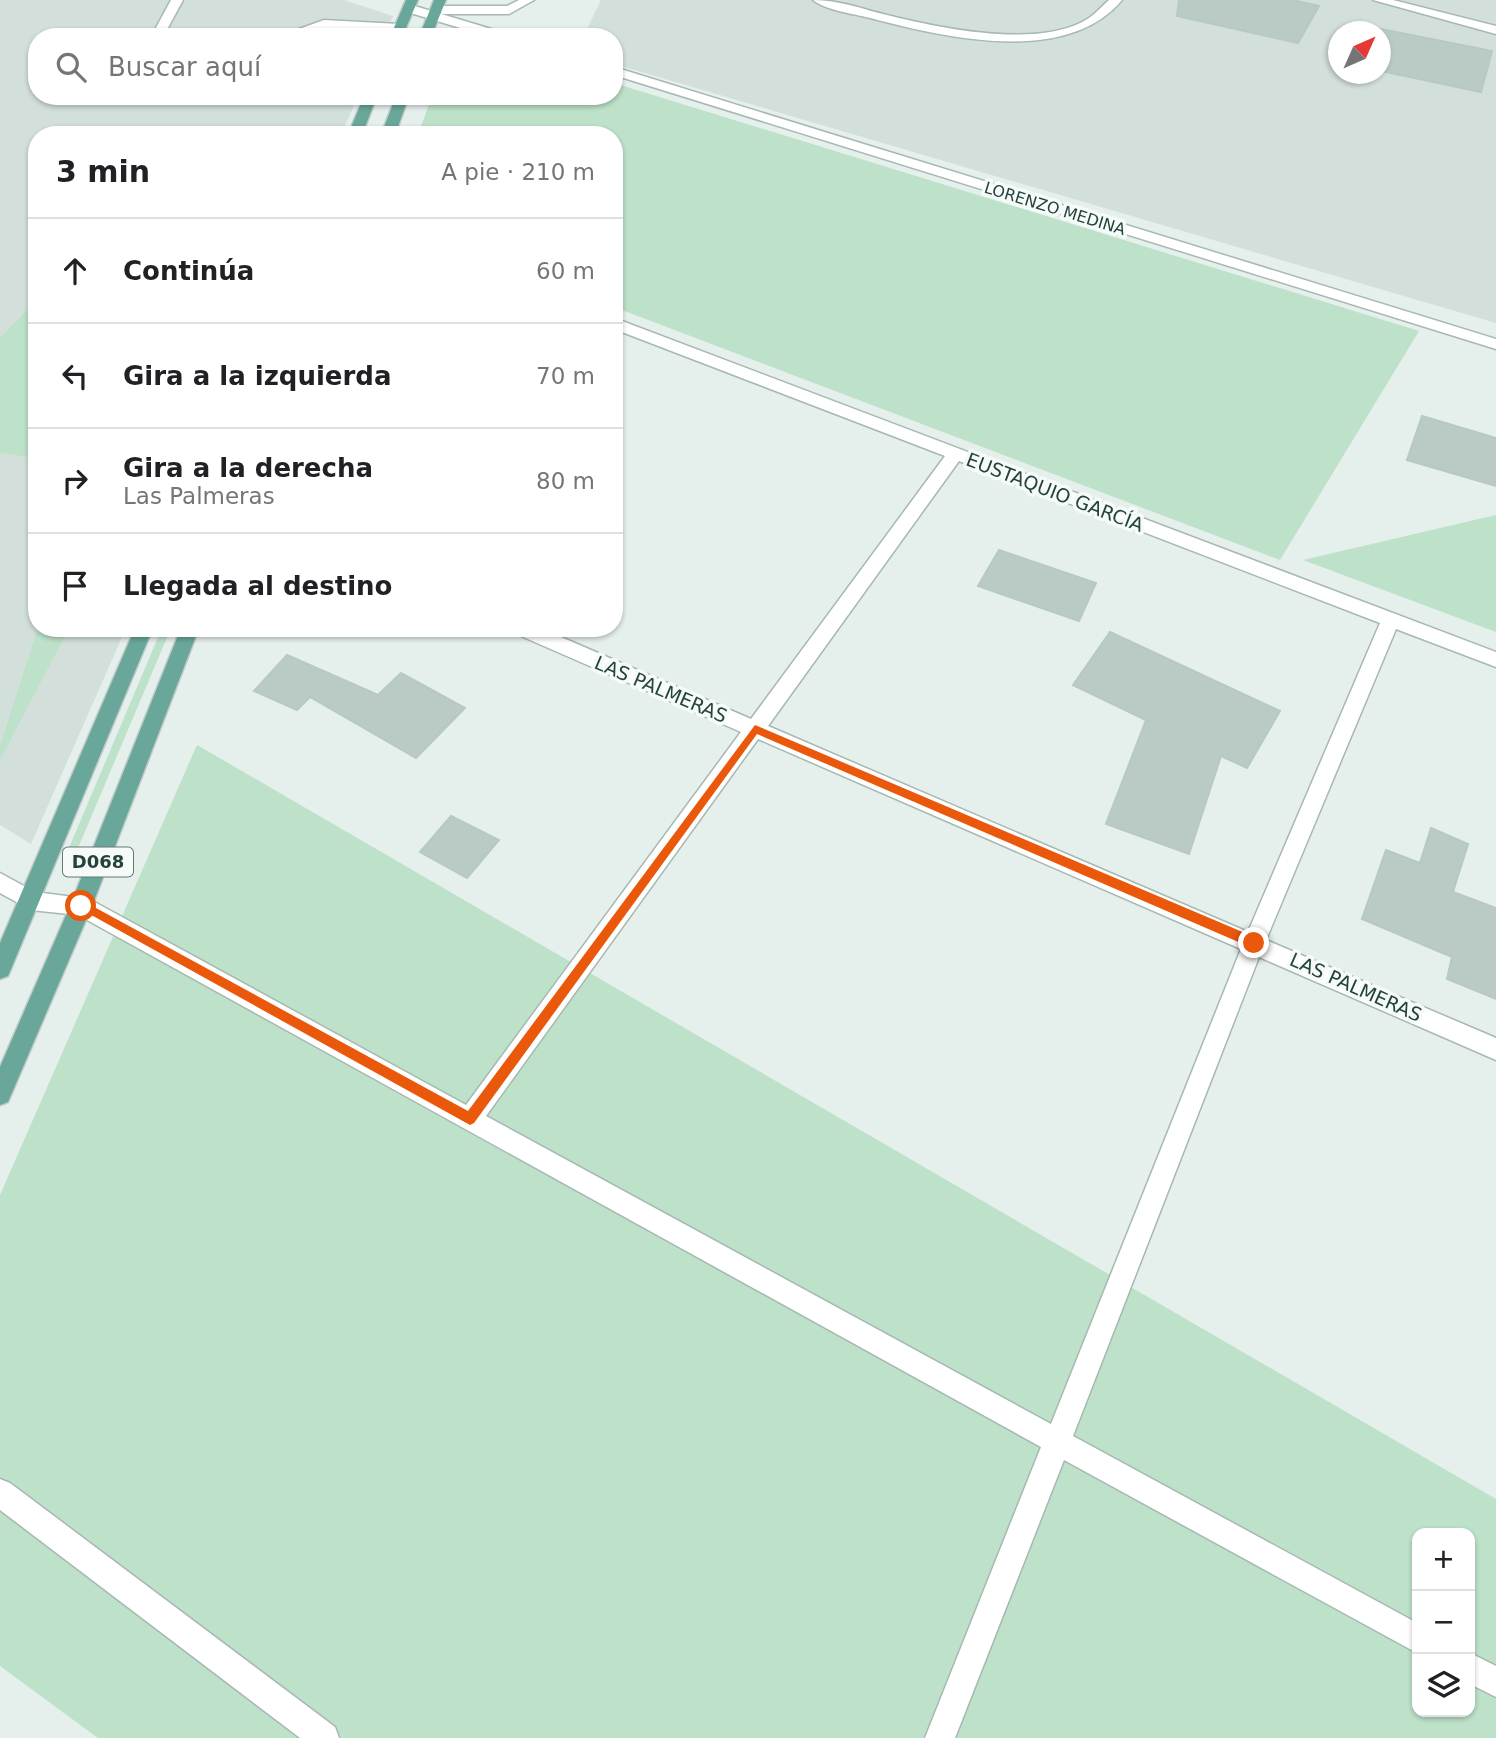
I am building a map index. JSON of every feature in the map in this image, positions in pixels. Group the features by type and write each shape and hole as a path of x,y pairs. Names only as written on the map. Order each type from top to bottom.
{"main road":[{"path":"400,28 410,4"},
{"path":"429,28 437,8"},
{"path":"359,126 367,105"},
{"path":"391,126 399,105"},
{"name":"D068","path":"0,969 140,637"},
{"name":"D068","path":"0,1094 81,906 186,637"}],"street":[{"path":"162,28 177,0"},
{"path":"410,4 492,12 520,7 528,0"},
{"path":"818,0 965,33 1027,39 1069,33 1107,14 1116,0"},
{"path":"1379,0 1496,30"},
{"path":"437,8 483,28"},
{"path":"311,28 324,24 357,28"},
{"name":"LORENZO MEDINA","path":"623,74 1496,344"},
{"name":"EUSTAQUIO GARCÍA","path":"623,326 1496,660"},
{"path":"470,1119 955,454"},
{"path":"940,1738 1254,943 1390,621"},
{"name":"LAS PALMERAS","path":"542,637 1496,1049"},
{"path":"0,882 31,901 81,906 1412,1636"},
{"path":"0,1493 324,1738"},
{"path":"1475,1671 1496,1682"}],"shaded area":[{"path":"0,0 344,0 393,16 388,28 28,28 28,105 354,105 345,126 28,126 28,637 122,637 31,844 0,825"},
{"path":"601,0 1496,0 1496,323 623,67 623,28 587,28"}],"green space":[{"path":"623,86 1419,331 1280,560 623,310 623,126 421,126 429,105 623,105"},
{"path":"28,309 28,457 0,453 0,338"},
{"path":"1496,515 1496,632 1303,560"},
{"path":"35,637 64,637 0,760 0,746"},
{"path":"158,637 167,637 78,848 71,851 69,848"},
{"path":"197,745 1496,1499 1496,1738 98,1738 0,1666 0,1195"}],"building":[{"path":"1179,0 1292,0 1319,6 1298,43 1177,16"},
{"path":"1391,31 1492,51 1481,92 1391,73"},
{"path":"1422,416 1496,438 1496,486 1407,460"},
{"path":"999,550 1096,583 1079,621 978,586"},
{"path":"1110,632 1280,711 1247,768 1221,756 1189,854 1106,824 1146,720 1073,685"},
{"path":"287,655 378,695 401,673 465,708 416,758 310,697 297,710 254,691"},
{"path":"451,816 499,840 467,878 420,852"},
{"path":"1431,828 1468,844 1453,892 1496,908 1496,999 1447,979 1452,957 1362,919 1386,850 1420,863"}],"route":[{"path":"81,906 470,1119 755,729 1254,943"}]}
